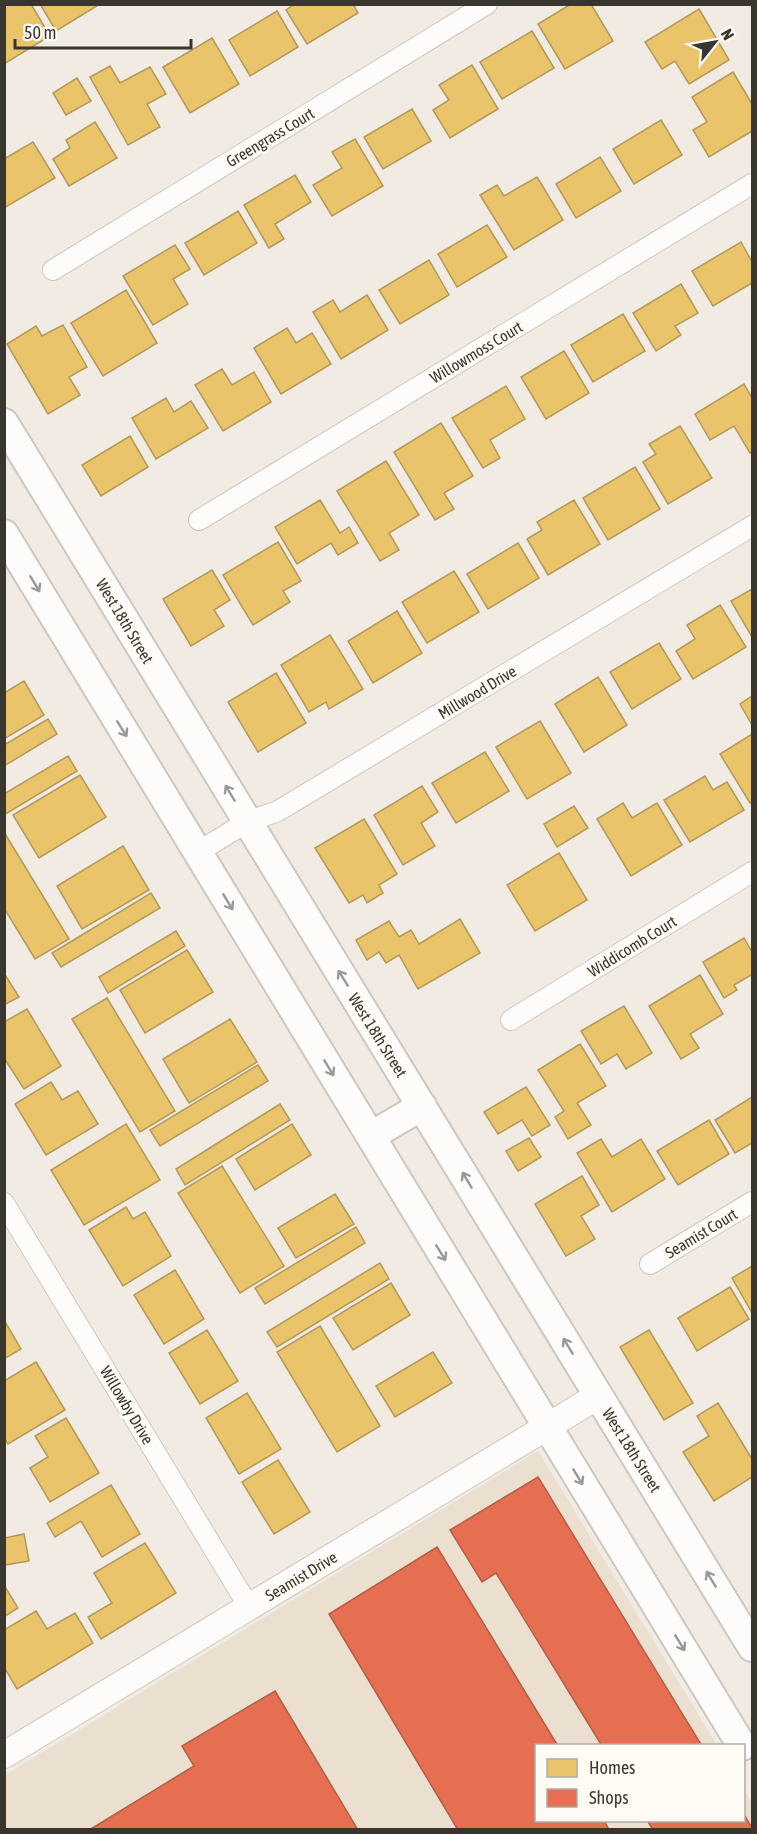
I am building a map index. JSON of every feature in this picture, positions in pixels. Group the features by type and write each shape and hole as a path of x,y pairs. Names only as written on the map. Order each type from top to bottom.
{"main road":[{"name":"West 18th Street","path":"4,423 753,1647"},
{"path":"4,534 742,1744"},
{"path":"371,1136 422,1106"},
{"path":"745,1749 753,1762"}],"street":[{"name":"Greengrass Court","path":"53,270 487,4"},
{"name":"Willowmoss Court","path":"199,520 753,184"},
{"name":"Millwood Drive","path":"198,852 247,822 278,811 753,526"},
{"name":"Widdicomb Court","path":"511,1020 753,872"},
{"name":"Seamist Court","path":"650,1264 753,1202"},
{"name":"Willowby Drive","path":"4,1203 249,1608"},
{"name":"Seamist Drive","path":"4,1755 598,1396"}],"shaded area":[{"path":"538,1451 716,1744 535,1744 535,1822 745,1822 745,1791 752,1804 752,1830 5,1830 5,1775"}],"building: Homes":[{"path":"8,4 31,4 50,36 4,64 4,7"},
{"path":"40,4 100,4 56,31"},
{"path":"295,4 353,4 358,13 307,44 286,10"},
{"path":"571,4 591,4 613,41 565,69 538,24"},
{"path":"699,9 729,60 689,84 675,61 662,69 645,42"},
{"path":"277,11 298,47 250,76 229,40"},
{"path":"532,31 554,68 502,99 480,62"},
{"path":"212,38 239,84 190,113 163,67"},
{"path":"472,65 498,109 450,138 433,110 449,100 439,85"},
{"path":"110,66 120,83 150,67 166,94 147,104 160,127 128,145 90,77"},
{"path":"733,72 752,104 752,131 709,157 693,130 707,122 692,97"},
{"path":"77,78 91,101 66,115 53,93"},
{"path":"412,109 431,141 383,169 364,137"},
{"path":"661,120 682,155 634,184 613,149"},
{"path":"95,122 117,158 69,186 53,159 70,148 66,140"},
{"path":"355,139 383,186 332,216 313,185 342,168 332,152"},
{"path":"33,142 55,178 4,208 4,159"},
{"path":"600,157 621,191 576,218 556,184"},
{"path":"295,175 311,202 275,224 284,239 269,248 244,205"},
{"path":"537,177 563,220 514,250 480,195 497,185 504,196"},
{"path":"238,211 257,243 204,275 185,243"},
{"path":"487,225 507,257 457,287 438,254"},
{"path":"741,242 752,262 752,283 713,306 692,271"},
{"path":"175,245 190,269 173,279 188,304 153,325 123,276"},
{"path":"429,260 449,295 400,324 379,290"},
{"path":"681,284 698,313 675,326 681,335 656,351 633,313"},
{"path":"126,290 157,343 103,376 71,323"},
{"path":"367,295 388,330 341,359 313,312 333,300 340,312"},
{"path":"623,314 645,351 593,382 571,345"},
{"path":"63,325 87,367 69,377 80,395 48,414 7,344 36,326 42,336"},
{"path":"287,328 296,343 312,333 331,364 281,394 254,348"},
{"path":"564,351 589,393 546,419 521,377"},
{"path":"222,369 232,385 254,372 271,402 223,431 195,385"},
{"path":"744,384 752,398 752,451 750,453 734,426 710,440 695,414"},
{"path":"506,386 525,419 490,440 500,458 483,468 452,418"},
{"path":"166,398 174,412 191,401 208,428 156,459 132,418"},
{"path":"441,423 473,476 444,493 454,509 435,520 394,452"},
{"path":"680,426 712,478 668,504 643,462 656,454 649,444"},
{"path":"130,436 148,467 101,496 82,465"},
{"path":"386,461 419,515 389,533 399,550 380,561 337,491"},
{"path":"635,467 660,509 608,540 583,498"},
{"path":"320,500 340,533 349,527 358,543 338,555 331,543 297,564 275,527"},
{"path":"574,500 600,544 548,575 527,539 542,530 537,522"},
{"path":"278,542 301,581 283,591 290,602 253,625 223,575"},
{"path":"518,543 539,578 488,609 467,574"},
{"path":"212,570 230,600 214,610 224,626 191,646 163,599"},
{"path":"454,571 479,612 427,643 402,602"},
{"path":"752,589 752,637 731,601"},
{"path":"720,605 746,647 693,679 676,651 695,639 687,625"},
{"path":"397,611 422,653 373,683 348,641"},
{"path":"330,635 363,689 329,709 326,702 309,712 281,665"},
{"path":"659,643 681,679 632,709 610,672"},
{"path":"276,673 306,723 258,752 228,702"},
{"path":"598,677 627,725 584,752 555,704"},
{"path":"24,681 44,715 4,739 4,693"},
{"path":"752,696 752,725 740,704"},
{"path":"48,719 57,734 4,766 4,745"},
{"path":"540,721 571,773 527,799 496,747"},
{"path":"752,734 752,802 750,803 720,754"},
{"path":"485,752 509,791 456,823 432,783"},
{"path":"68,756 77,771 4,815 4,794"},
{"path":"80,775 106,817 39,858 13,815"},
{"path":"705,776 713,790 727,782 744,810 690,842 664,800"},
{"path":"422,786 438,812 421,823 435,846 403,865 374,815"},
{"path":"623,803 632,818 657,803 682,845 631,876 597,819"},
{"path":"574,806 588,828 557,847 544,824"},
{"path":"364,819 397,874 379,885 383,893 367,903 363,895 349,903 315,848"},
{"path":"4,832 69,939 35,959 4,908"},
{"path":"123,846 149,890 82,929 57,886"},
{"path":"559,853 587,900 535,931 507,885"},
{"path":"151,893 160,908 61,967 52,953"},
{"path":"460,919 480,953 418,989 399,955 386,963 379,952 367,960 356,940 389,921 399,937 411,930 419,944"},
{"path":"176,931 185,946 108,993 99,977"},
{"path":"744,938 752,952 752,977 751,975 734,985 737,990 724,998 703,962"},
{"path":"187,950 213,992 145,1033 120,990"},
{"path":"4,973 19,997 4,1005"},
{"path":"700,975 723,1014 690,1034 699,1048 681,1059 649,1006"},
{"path":"107,998 175,1111 140,1132 72,1019"},
{"path":"624,1006 652,1053 626,1069 617,1054 601,1064 581,1031"},
{"path":"27,1009 61,1066 24,1089 4,1058 4,1022"},
{"path":"230,1019 257,1062 189,1103 163,1059"},
{"path":"580,1044 606,1086 577,1103 591,1125 568,1139 555,1117 564,1111 538,1070"},
{"path":"258,1065 268,1081 160,1146 150,1130"},
{"path":"51,1082 62,1100 78,1091 98,1124 46,1155 15,1104"},
{"path":"526,1087 550,1125 532,1136 522,1120 498,1134 484,1112"},
{"path":"752,1097 752,1143 735,1153 715,1120"},
{"path":"280,1104 290,1120 185,1185 176,1169"},
{"path":"709,1120 729,1154 678,1185 657,1151"},
{"path":"126,1124 160,1180 84,1225 51,1170"},
{"path":"292,1124 311,1155 255,1190 236,1159"},
{"path":"529,1138 541,1157 518,1171 506,1151"},
{"path":"601,1139 612,1157 641,1139 665,1179 612,1212 577,1153"},
{"path":"222,1166 284,1266 240,1293 178,1193"},
{"path":"582,1176 599,1205 581,1216 595,1239 566,1256 535,1204"},
{"path":"335,1194 354,1224 296,1258 278,1228"},
{"path":"126,1207 133,1219 145,1212 171,1256 123,1286 89,1230"},
{"path":"356,1227 365,1243 265,1304 255,1288"},
{"path":"380,1263 389,1279 277,1347 267,1332"},
{"path":"752,1266 752,1313 732,1278"},
{"path":"175,1270 204,1319 164,1344 134,1295"},
{"path":"391,1283 410,1315 353,1350 333,1318"},
{"path":"730,1287 749,1319 697,1351 678,1318"},
{"path":"4,1320 21,1349 4,1359"},
{"path":"320,1326 380,1426 337,1452 277,1352"},
{"path":"207,1330 238,1381 200,1404 169,1353"},
{"path":"649,1330 693,1403 664,1420 620,1347"},
{"path":"433,1352 452,1383 395,1417 376,1386"},
{"path":"36,1362 65,1410 8,1444 4,1438 4,1381"},
{"path":"247,1393 281,1449 239,1474 206,1418"},
{"path":"718,1403 752,1459 752,1477 714,1501 683,1452 709,1436 697,1416"},
{"path":"66,1418 99,1473 50,1502 30,1468 48,1457 35,1436"},
{"path":"278,1460 310,1512 274,1534 242,1482"},
{"path":"111,1485 140,1534 102,1557 81,1521 55,1537 47,1523"},
{"path":"24,1534 29,1561 5,1565 4,1538"},
{"path":"145,1543 176,1593 101,1639 88,1617 112,1603 94,1573"},
{"path":"4,1585 18,1608 4,1617"},
{"path":"36,1611 47,1629 75,1613 93,1643 17,1689 4,1667 4,1630"}],"building: Shops":[{"path":"538,1477 701,1744 601,1744 496,1573 482,1582 450,1530"},
{"path":"437,1547 557,1744 535,1744 535,1822 605,1822 609,1830 458,1830 329,1614"},
{"path":"275,1691 358,1830 89,1830 194,1766 182,1746"},
{"path":"745,1816 752,1828 749,1830 653,1830 648,1822 745,1822"}]}
